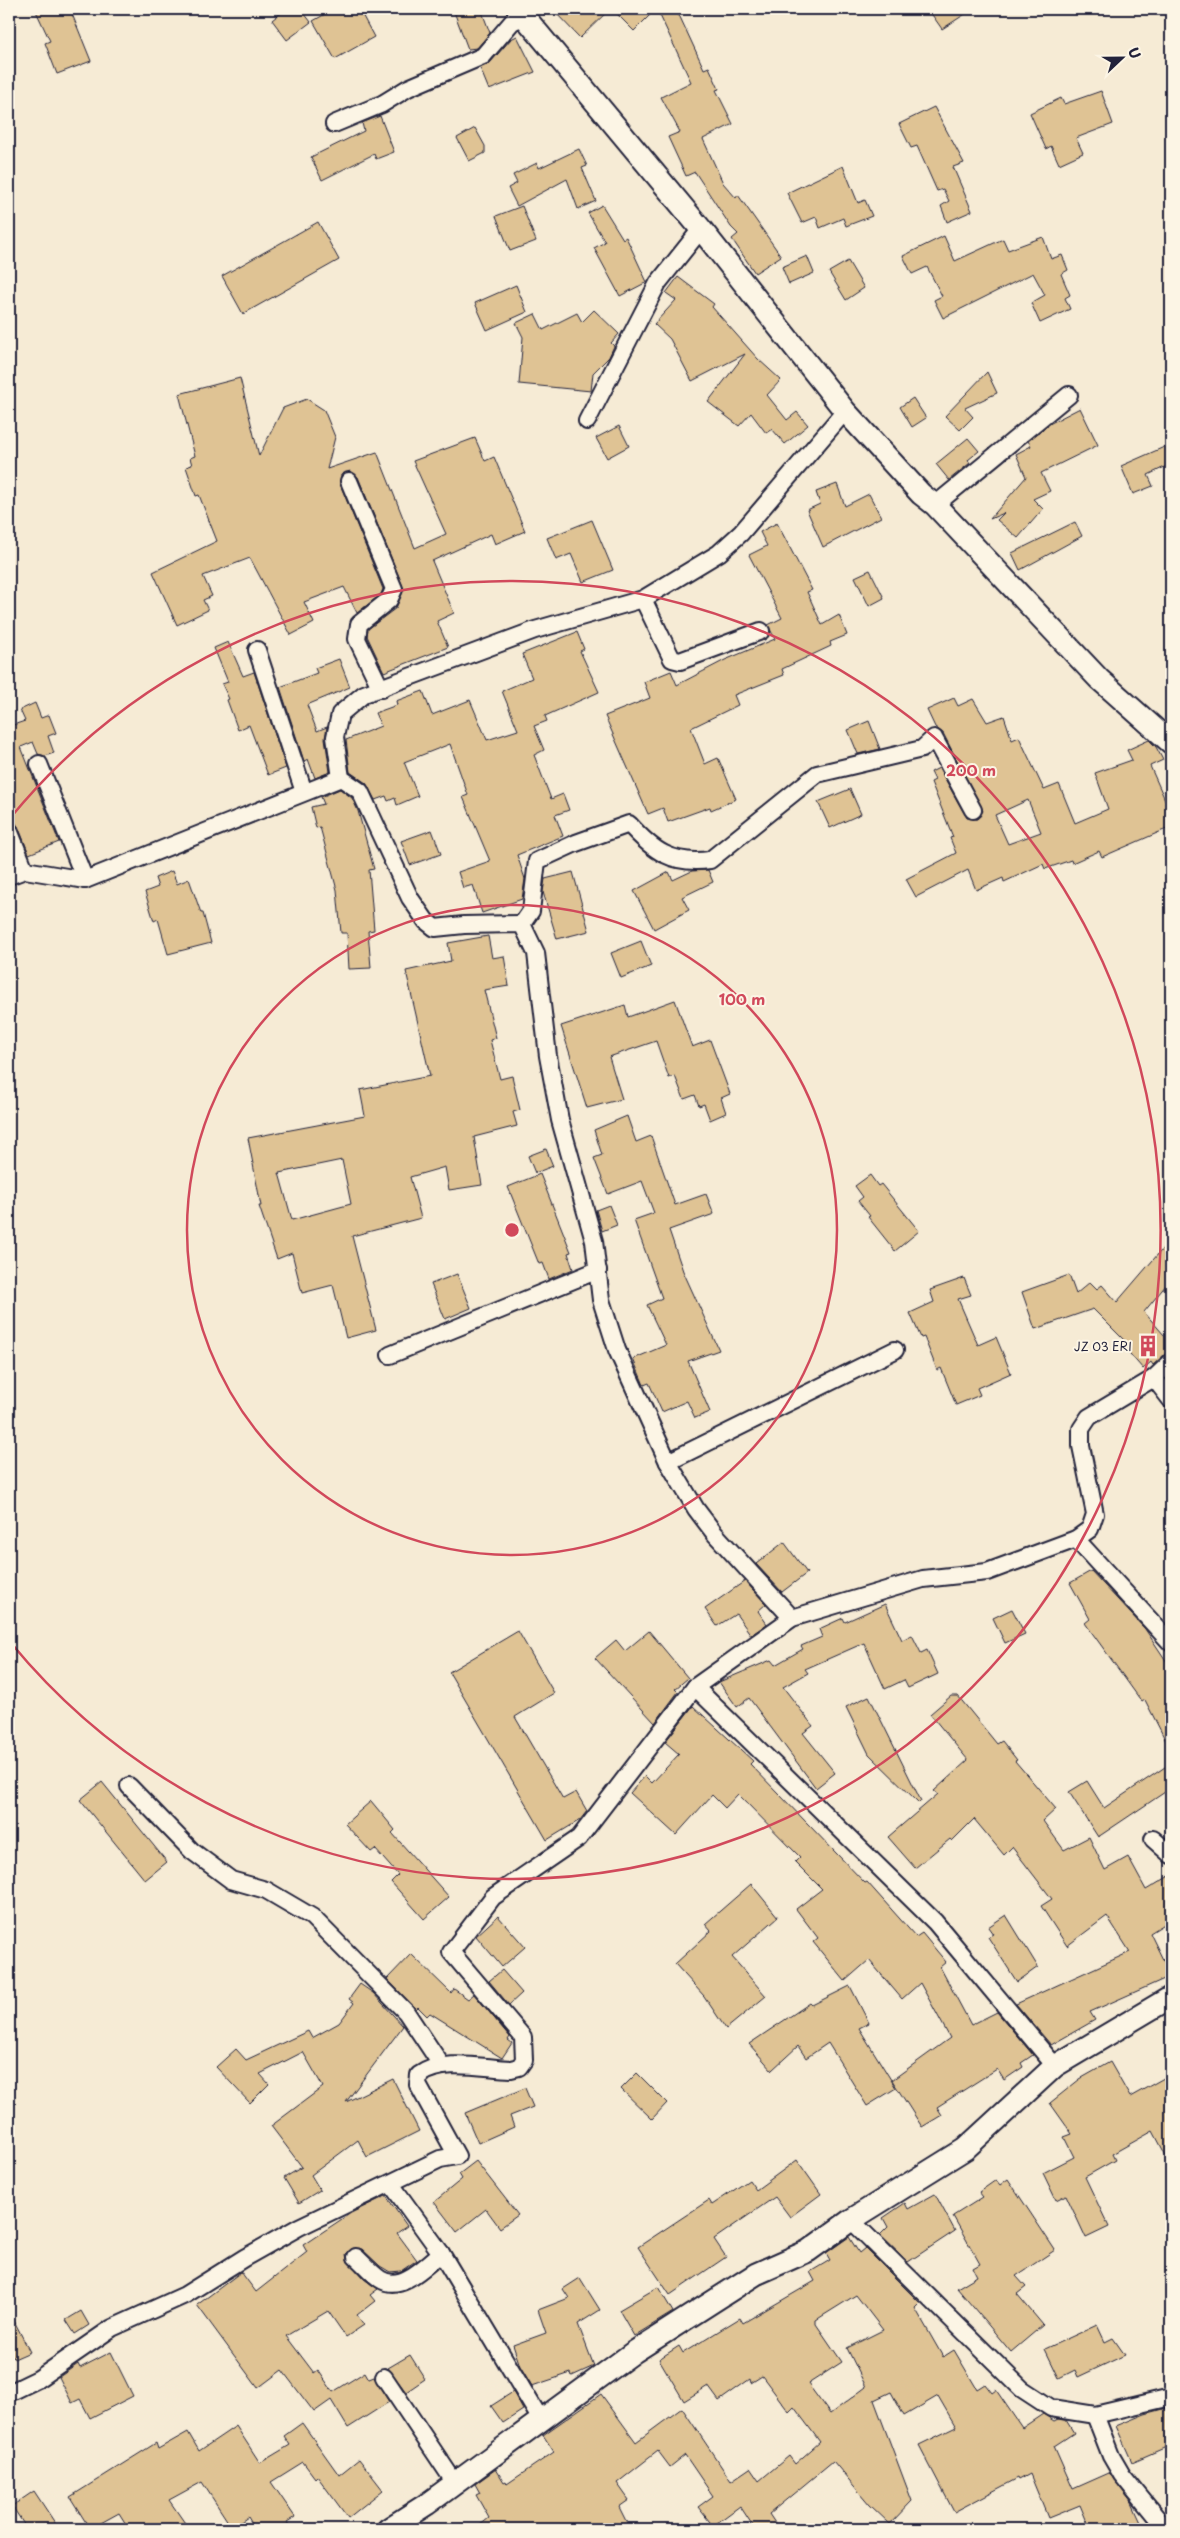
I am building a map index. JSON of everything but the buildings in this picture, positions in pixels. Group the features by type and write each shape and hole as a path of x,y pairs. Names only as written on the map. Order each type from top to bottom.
{"street":[{"path":"334,124 382,104 408,88 483,56 521,12 701,229 845,411 921,494 935,505 1099,679 1171,744"},
{"path":"588,421 658,283 701,229"},
{"path":"935,505 1069,395"},
{"path":"522,924 464,924 435,928 426,921 406,891 360,791 341,778 335,737 340,714 364,694 535,630 642,600 719,552 741,533 845,411"},
{"path":"349,481 394,589 389,600 359,624 357,639 381,689"},
{"path":"642,600 672,659 680,661 760,631"},
{"path":"257,650 304,792"},
{"path":"522,924 531,911 537,861 576,843 629,824 648,846 688,863 710,860 817,774 922,749 934,738 973,810"},
{"path":"39,764 85,880"},
{"path":"9,876 26,870 85,880 341,778"},
{"path":"9,830 26,870"},
{"path":"522,924 536,953 548,1056 560,1120 594,1241 605,1314 617,1350 668,1462 696,1509 715,1534 792,1618"},
{"path":"390,1355 598,1270"},
{"path":"668,1462 895,1350"},
{"path":"9,2392 38,2379 112,2328 185,2295 244,2258 299,2228 362,2195 391,2184 440,2159 457,2156 418,2085 419,2074 429,2068 442,2066 511,2069 519,2067 524,2060 524,2037 451,1952 493,1897 579,1838 695,1687 792,1618 923,1579 987,1572 1076,1539 1090,1529 1095,1514 1081,1446 1081,1429 1089,1417 1154,1378 1171,1362"},
{"path":"1154,1378 1171,1400"},
{"path":"1076,1539 1171,1643"},
{"path":"695,1687 935,1922 1055,2066"},
{"path":"129,1786 192,1851 231,1880 266,1890 312,1916 406,2012 442,2066"},
{"path":"1153,1839 1171,1855"},
{"path":"388,2529 455,2483 634,2352 756,2274 808,2251 851,2220 965,2149 1055,2066 1171,1997"},
{"path":"391,2184 441,2253 541,2420"},
{"path":"851,2220 1022,2389 1051,2408 1095,2415 1171,2397"},
{"path":"356,2256 380,2279 398,2282 413,2276 441,2253"},
{"path":"384,2377 455,2483"},
{"path":"1095,2415 1111,2456 1122,2475 1166,2529"}],"place":[{"name":"JZ 03 ERI","path":"1148,1346"}]}
